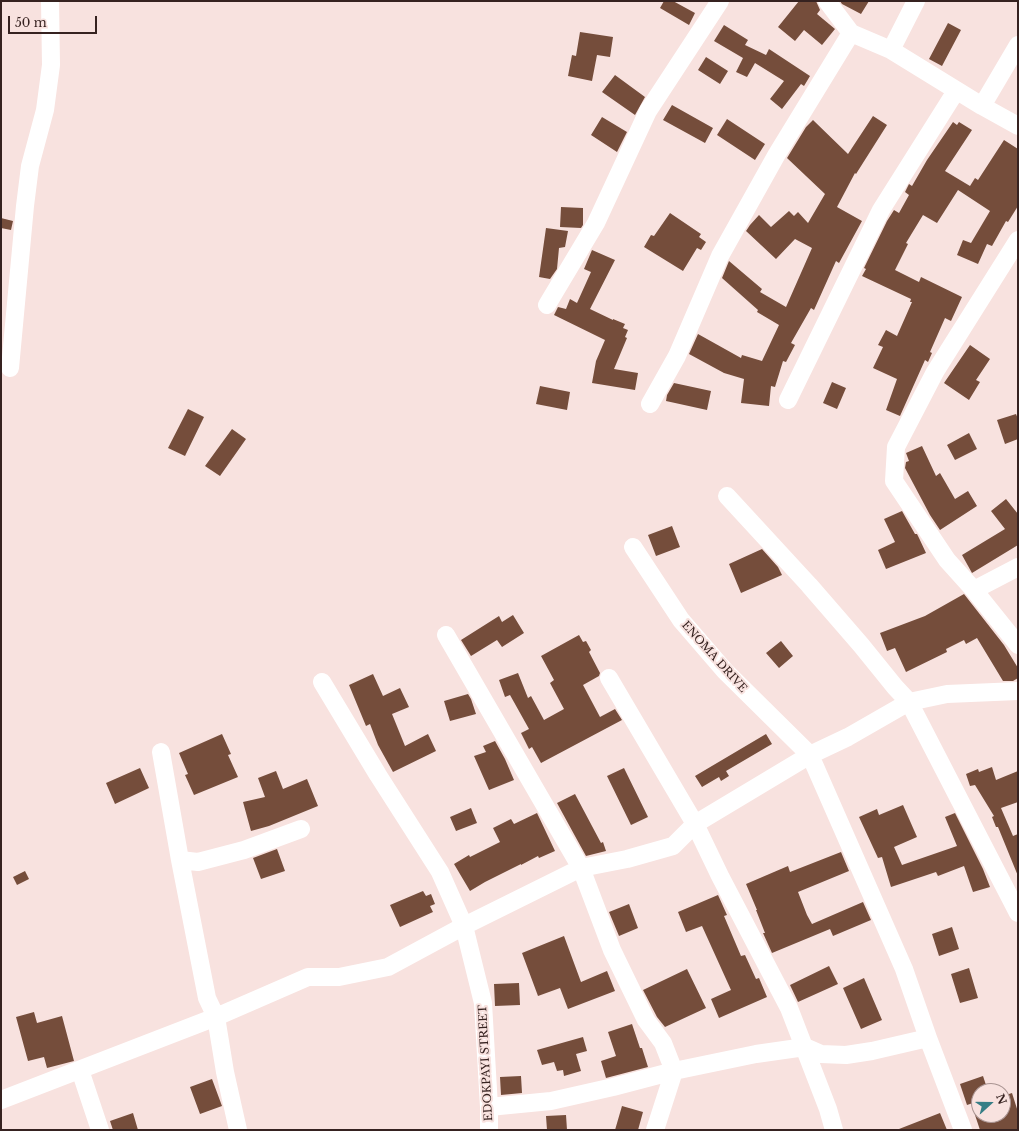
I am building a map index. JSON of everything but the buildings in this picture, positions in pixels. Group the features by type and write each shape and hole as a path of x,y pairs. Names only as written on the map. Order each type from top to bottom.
{"street":[{"path":"10,368 24,206 30,166 45,110 51,65 50,1"},
{"path":"547,305 596,223 648,111 720,1"},
{"path":"827,1 850,33 891,50 956,91 1018,126"},
{"path":"891,50 916,1"},
{"path":"650,404 677,356 720,256 777,154 850,33"},
{"path":"982,106 1018,45"},
{"path":"788,400 881,210 956,91"},
{"path":"1018,240 935,372 896,447 894,481 947,560 974,590 1018,645"},
{"path":"728,496 809,585 909,702 1018,913"},
{"name":"ENOMA DRIVE","path":"633,547 681,620 725,671 810,755"},
{"path":"974,590 1018,566"},
{"path":"446,635 581,868 612,950 646,1020 663,1043 674,1071 655,1130"},
{"path":"608,678 695,824 788,1008 805,1047 828,1109 834,1130"},
{"name":"EDOKPAYI STREET","path":"322,682 378,775 440,872 464,926 484,1003 489,1130"},
{"path":"1,1100 216,1017 308,977 339,977 388,967 464,926 581,868 627,859 673,846 695,824 810,755 909,702 947,694 1018,691"},
{"path":"161,752 207,998 216,1017 225,1072 238,1130"},
{"path":"810,755 904,969 928,1038 963,1130"},
{"path":"180,860 198,862 244,850 301,829"},
{"path":"489,1107 551,1101 674,1071 756,1054 805,1047 821,1054 846,1056 928,1038"},
{"path":"80,1070 100,1130"}]}
